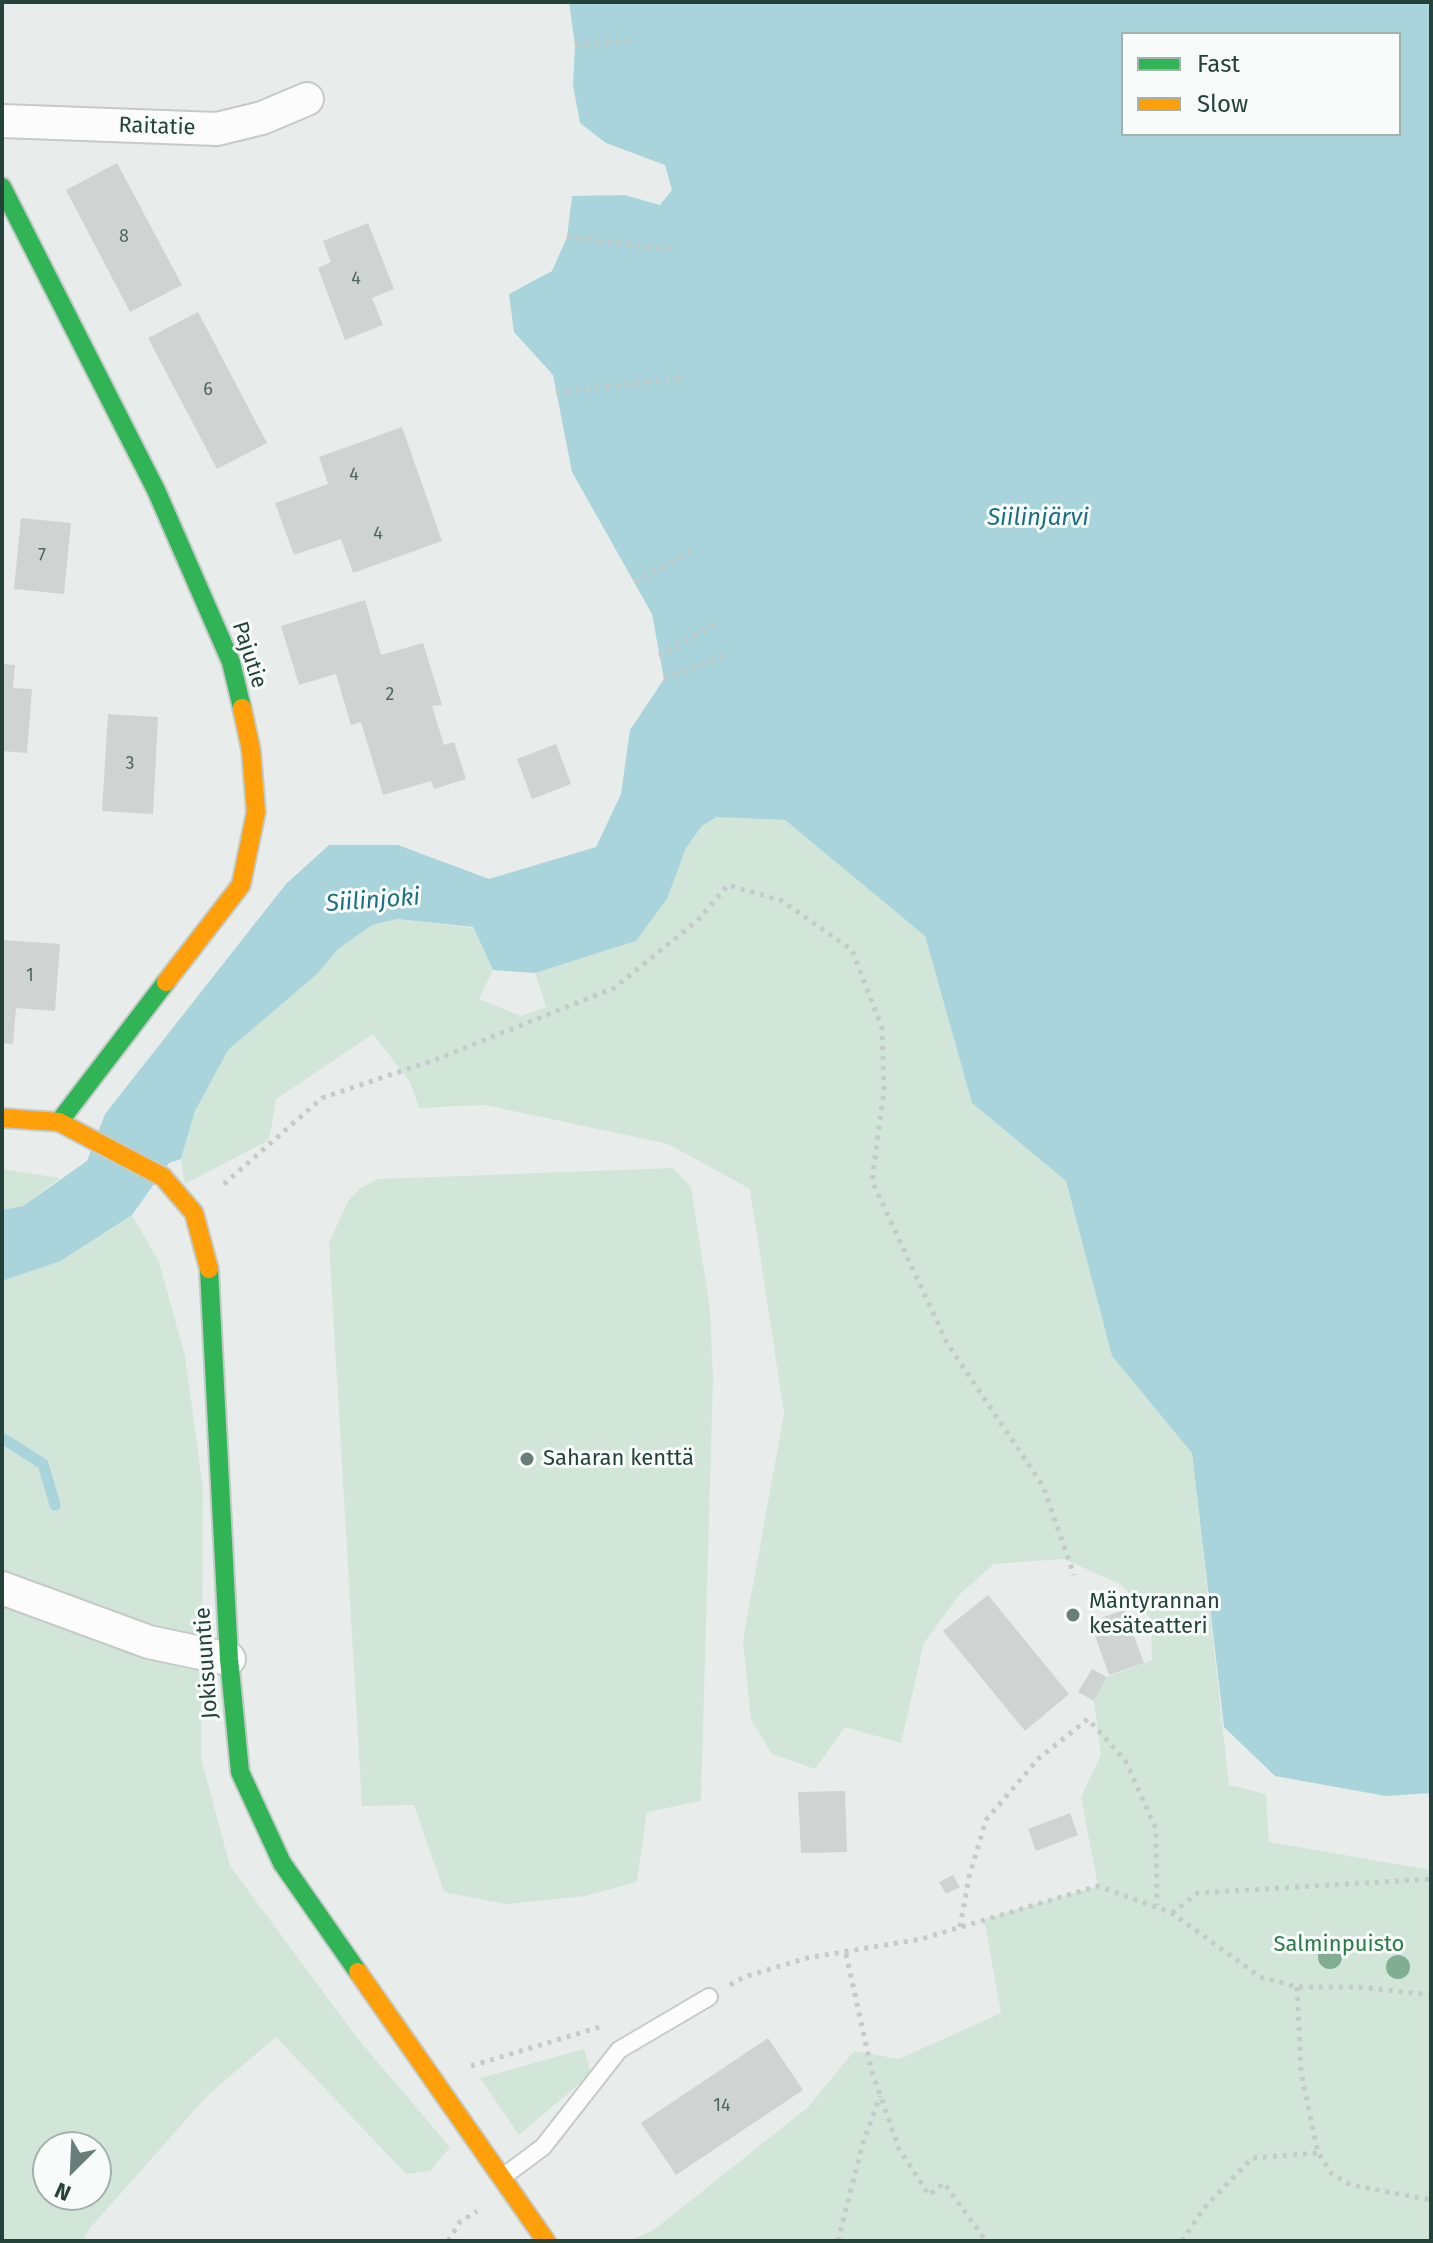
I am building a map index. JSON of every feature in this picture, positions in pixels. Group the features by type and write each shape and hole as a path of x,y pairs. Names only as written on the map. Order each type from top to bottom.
{"street":[{"name":"Raitatie","path":"2,121 217,129 262,118 307,99"},
{"name":"Pajutie","path":"2,187 156,490 231,662 251,750 256,812 241,885 59,1122"},
{"name":"Jokisuuntie","path":"2,1118 59,1122 89,1135 163,1177 194,1213 209,1269 229,1659 240,1772 282,1863 434,2083 504,2176 546,2241"},
{"path":"2,1588 149,1642 229,1659"}],"lane":[{"path":"504,2176 543,2147 619,2050 709,1997"}],"path":[{"path":"575,45 629,41"},
{"path":"567,237 678,250"},
{"path":"556,392 684,378"},
{"path":"635,582 692,551"},
{"path":"659,656 716,623"},
{"path":"664,679 728,654"},
{"path":"194,1213 322,1098 437,1059 614,988 697,921 728,885 782,901 852,950 882,1028 884,1090 872,1181 947,1343 1043,1486 1074,1575"},
{"path":"960,1927 969,1877 986,1820 1039,1758 1088,1719 1125,1760 1156,1829 1157,1905"},
{"path":"1172,1913 1198,1893 1431,1879"},
{"path":"709,1997 744,1977 807,1958 846,1954 921,1939 1098,1886 1172,1913 1260,1977 1297,1987 1359,1987 1431,1995"},
{"path":"846,1954 872,2072 899,2149 929,2195 944,2183 986,2241"},
{"path":"1297,1987 1301,2072 1318,2153 1332,2174 1351,2185 1431,2200"},
{"path":"434,2083 486,2059 605,2026"},
{"path":"838,2241 862,2146 880,2095"},
{"path":"1182,2241 1204,2208 1252,2158 1318,2153"}],"green space":[{"name":"Salminpuisto","path":"716,816 785,820 925,936 972,1103 1066,1181 1112,1356 1192,1452 1229,1785 1266,1794 1269,1842 1431,1870 1431,2241 630,2241 655,2229 808,2107 854,2051 899,2059 1001,2013 984,1919 1098,1886 1081,1797 1101,1755 1094,1701 1107,1677 1152,1660 1151,1619 1122,1585 1064,1559 994,1564 960,1594 924,1643 901,1743 845,1727 815,1769 772,1754 751,1720 743,1641 784,1413 750,1189 668,1144 485,1105 419,1108 410,1082 373,1034 276,1099 269,1140 185,1184 181,1159 195,1111 227,1050 317,974 337,950 372,925 397,919 473,928 493,970 479,999 521,1016 546,1007 535,973 636,941 667,899 686,848 702,826"},
{"name":"Saharan kenttä","path":"673,1168 691,1187 710,1309 713,1381 701,1801 647,1812 637,1882 585,1896 506,1904 444,1892 414,1805 362,1806 329,1243 348,1201 359,1189 378,1179"},
{"path":"2,1169 60,1178 23,1206 2,1210"},
{"path":"132,1215 159,1262 185,1356 203,1488 201,1758 230,1866 358,2039 450,2147 430,2171 406,2174 276,2037 208,2095 112,2203 112,2131 32,2131 32,2211 105,2211 83,2241 2,2241 2,1281 62,1261"},
{"path":"584,2049 591,2074 519,2135 480,2078"}],"water":[{"name":"Siilinjärvi","path":"569,2 1431,2 1431,1793 1386,1796 1275,1776 1224,1727 1192,1453 1112,1356 1066,1181 972,1103 925,936 785,820 716,817 702,826 686,848 667,899 636,941 535,973 493,970 473,927 397,919 372,925 337,950 317,974 228,1050 195,1111 181,1159 169,1163 132,1215 61,1261 2,1281 2,1210 23,1206 87,1161 105,1114 286,884 329,845 398,845 489,879 596,847 621,794 630,730 664,679 652,614 572,472 553,375 514,332 509,294 552,271 567,237 572,196 625,195 660,205 672,190 665,165 606,143 580,123 573,85 575,45"}],"building":[{"path":"117,163 182,285 130,312 66,190"},
{"path":"368,223 394,289 372,298 383,325 345,340 318,268 331,262 323,241"},
{"path":"198,312 267,443 217,469 148,338"},
{"path":"402,427 442,541 353,573 341,539 294,555 275,503 328,484 319,457"},
{"path":"21,518 71,523 64,594 14,589"},
{"path":"365,600 381,655 423,643 442,705 432,706 444,745 454,742 466,779 434,789 431,781 383,795 361,722 351,725 336,674 299,685 281,626"},
{"path":"2,664 15,665 13,688 32,689 27,753 2,751"},
{"path":"108,714 158,717 153,814 102,811"},
{"path":"556,744 571,784 532,799 517,759"},
{"path":"2,940 60,944 55,1011 16,1008 13,1044 2,1043"},
{"path":"988,1595 1069,1694 1025,1731 943,1631"},
{"path":"1124,1610 1144,1663 1109,1675 1090,1622"},
{"path":"1092,1669 1107,1677 1094,1701 1078,1692"},
{"path":"845,1791 847,1852 801,1853 798,1792"},
{"path":"1070,1813 1078,1835 1036,1851 1028,1829"},
{"path":"953,1875 960,1887 946,1894 939,1882"},
{"path":"768,2038 803,2090 676,2175 641,2123"}],"waterway":[{"path":"2,1438 43,1464 55,1505"}],"traffic: fast":[{"path":"2,187 156,490 231,662 242,708"},
{"path":"59,1122 166,982"},
{"path":"209,1269 229,1659 240,1772 282,1863 358,1972"}],"traffic: slow":[{"path":"166,982 241,885 256,812 251,750 242,708"},
{"path":"2,1118 59,1122 163,1177 194,1213 209,1269"},
{"path":"358,1972 546,2241"}],"place":[{"name":"Saharan kenttä","path":"527,1459"},
{"name":"Mäntyrannan kesäteatteri","path":"1073,1615"}],"water label":[{"name":"Siilinjoki","path":"373,901"}]}
